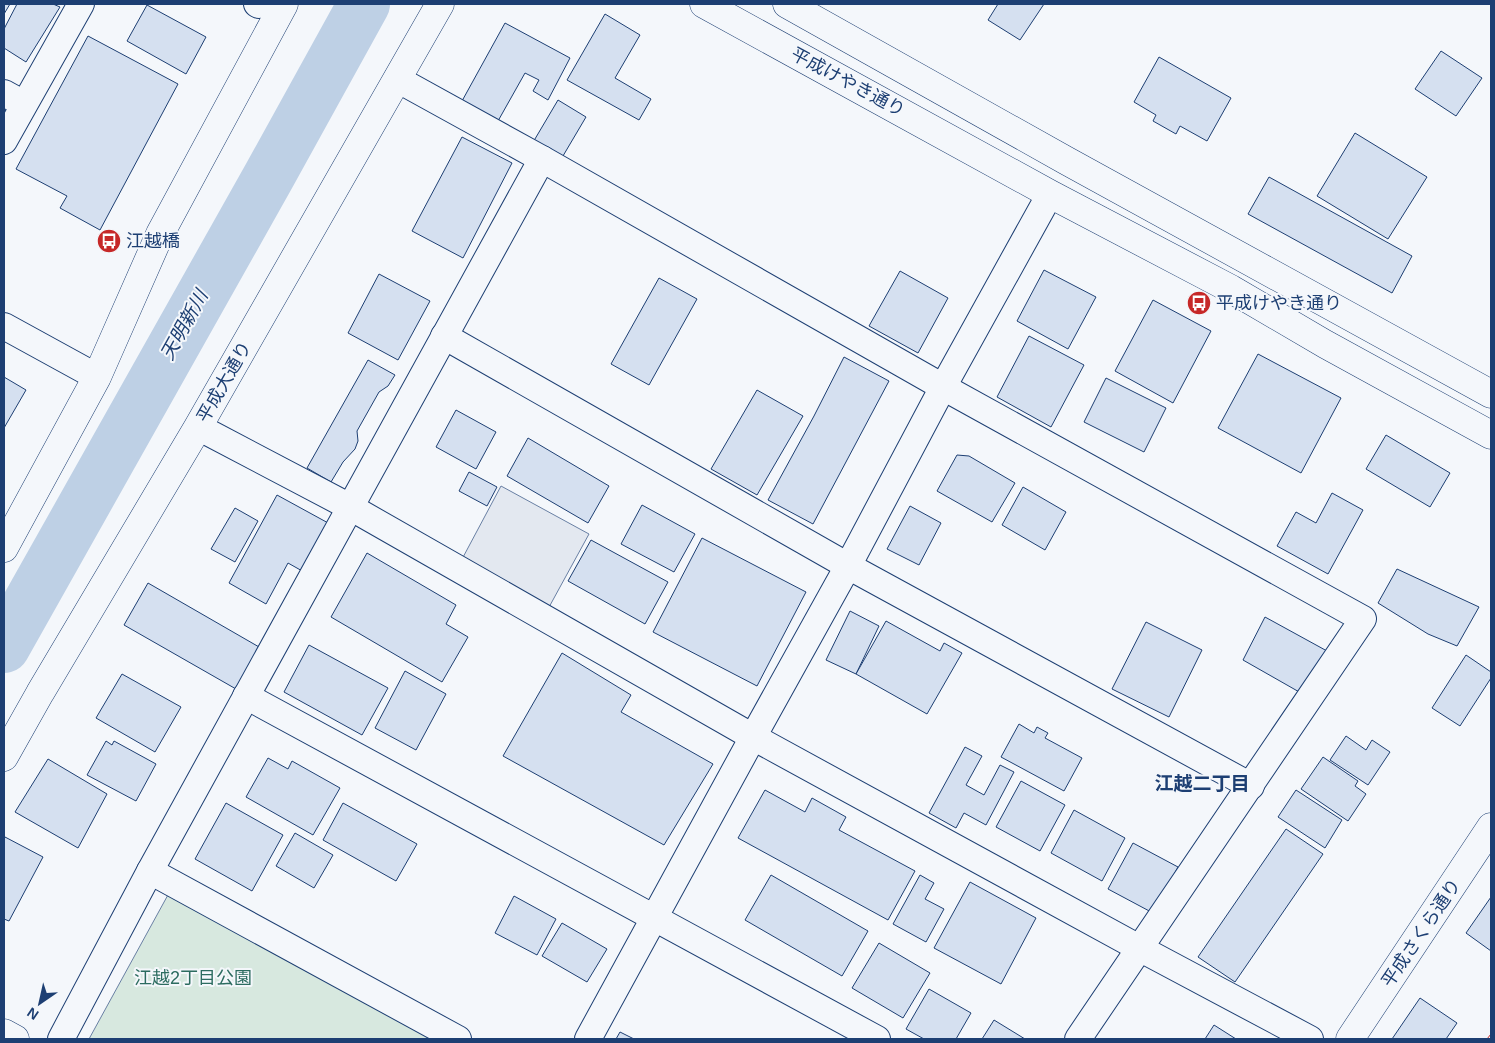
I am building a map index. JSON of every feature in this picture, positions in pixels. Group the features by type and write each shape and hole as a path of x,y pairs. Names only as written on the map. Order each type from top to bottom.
{"street":[{"path":"4,141 14,98 81,4"},
{"path":"4,548 97,377 160,234 266,4"},
{"name":"平成大通り","path":"4,757 198,427 440,4"},
{"name":"平成けやき通り","path":"704,4 1050,194 1231,289 1325,344 1491,435"},
{"name":"平成けやき通り","path":"787,4 1067,162 1491,394"},
{"path":"397,79 542,159 943,387 1363,619 1141,949 1078,1039"},
{"path":"61,1039 150,871 542,159"},
{"path":"588,1039 1050,194"},
{"path":"4,326 97,377"},
{"path":"444,336 848,566 1251,786"},
{"path":"198,427 350,507 753,737 1310,1039"},
{"path":"246,696 877,1039"},
{"name":"平成さくら通り","path":"1350,1039 1491,826"},
{"path":"150,871 458,1039"},
{"path":"4,1033 15,1039"}],"green space":[{"name":"江越2丁目公園","path":"169,893 433,1039 89,1039"}],"shaded area":[{"path":"501,486 589,534 548,609 461,561"}],"building":[{"path":"4,4 10,4 4,14"},
{"path":"17,4 53,4 60,7 26,62 4,48 4,29"},
{"path":"998,4 1044,4 1020,40 988,20"},
{"path":"147,5 206,37 186,74 127,41"},
{"path":"605,14 640,35 615,78 651,99 639,120 567,80"},
{"path":"505,23 570,58 548,100 533,91 539,80 525,73 498,121 462,101"},
{"path":"88,36 178,84 100,230 60,208 67,196 16,169"},
{"path":"1441,51 1482,78 1456,116 1415,89"},
{"path":"1159,57 1231,98 1207,141 1180,126 1176,134 1153,121 1156,115 1134,102"},
{"path":"558,100 586,117 560,161 532,144"},
{"path":"1355,133 1427,177 1388,239 1317,196"},
{"path":"462,137 512,163 463,258 412,231"},
{"path":"1269,177 1412,256 1392,293 1248,214"},
{"path":"1044,270 1096,297 1068,349 1017,321"},
{"path":"900,271 948,298 918,353 869,326"},
{"path":"379,274 430,301 398,360 348,333"},
{"path":"659,278 697,299 649,385 611,364"},
{"path":"1153,300 1211,331 1173,403 1115,371"},
{"path":"1029,336 1084,365 1051,427 997,397"},
{"path":"1258,354 1341,398 1301,473 1218,428"},
{"path":"844,357 889,381 813,524 768,500"},
{"path":"368,360 395,375 388,386 379,392 357,431 358,441 355,449 343,462 331,482 307,468"},
{"path":"4,377 26,390 4,428"},
{"path":"1106,378 1166,408 1144,452 1084,422"},
{"path":"757,390 803,416 757,495 711,469"},
{"path":"456,410 496,432 476,469 436,447"},
{"path":"1386,435 1450,473 1430,507 1366,469"},
{"path":"528,438 609,486 588,523 507,476"},
{"path":"957,455 969,456 1015,483 992,522 937,491"},
{"path":"469,472 497,487 487,506 459,491"},
{"path":"1023,487 1066,512 1045,550 1002,525"},
{"path":"1332,493 1363,510 1328,574 1277,546 1296,512 1316,523"},
{"path":"277,495 330,524 304,572 288,563 266,604 229,583"},
{"path":"642,505 695,534 674,572 621,544"},
{"path":"910,506 941,523 919,565 887,549"},
{"path":"235,508 258,521 235,562 211,549"},
{"path":"702,538 806,592 757,686 653,632"},
{"path":"591,540 668,582 645,624 568,581"},
{"path":"367,553 456,605 446,624 468,637 442,682 331,617"},
{"path":"1397,569 1479,607 1457,646 1428,634 1378,603"},
{"path":"148,583 266,651 236,689 124,625"},
{"path":"850,611 879,626 856,674 826,660"},
{"path":"1265,617 1327,651 1301,693 1243,660"},
{"path":"886,621 940,651 944,643 962,653 927,714 856,674"},
{"path":"1146,622 1202,650 1169,717 1112,689"},
{"path":"309,645 388,688 362,735 284,692"},
{"path":"562,653 631,695 621,712 713,764 664,845 503,756"},
{"path":"1466,655 1491,672 1491,678 1460,726 1432,708"},
{"path":"405,671 446,694 416,750 375,728"},
{"path":"122,674 181,707 155,752 96,718"},
{"path":"1019,724 1034,733 1037,727 1048,733 1045,738 1082,758 1064,791 1001,757"},
{"path":"1346,736 1366,750 1372,740 1390,752 1368,785 1330,760"},
{"path":"106,741 112,745 114,741 156,764 136,801 87,775"},
{"path":"965,747 982,756 966,785 984,795 1000,765 1014,772 986,825 964,813 956,828 929,813"},
{"path":"1323,757 1358,781 1355,786 1366,794 1348,821 1301,789"},
{"path":"268,758 288,769 292,761 340,788 313,835 246,797"},
{"path":"48,759 107,794 78,848 15,812"},
{"path":"1021,781 1065,805 1040,851 996,827"},
{"path":"765,790 805,812 812,798 846,817 839,830 915,871 888,920 738,838"},
{"path":"1296,790 1342,820 1325,848 1278,817"},
{"path":"226,803 283,835 252,891 195,859"},
{"path":"343,803 417,844 396,881 323,840"},
{"path":"1074,810 1125,838 1102,881 1051,853"},
{"path":"1286,829 1323,854 1235,982 1198,957"},
{"path":"295,833 333,855 314,888 276,866"},
{"path":"5,837 43,857 9,921 4,919"},
{"path":"1133,843 1178,867 1153,913 1108,889"},
{"path":"771,875 868,931 842,976 745,920"},
{"path":"920,875 934,883 925,899 944,909 926,942 893,924"},
{"path":"970,882 1036,918 1001,984 934,948"},
{"path":"514,896 556,919 537,955 495,933"},
{"path":"1491,897 1491,951 1466,933"},
{"path":"562,923 607,949 587,982 542,956"},
{"path":"879,943 930,973 903,1018 852,988"},
{"path":"929,989 971,1013 956,1039 924,1039 906,1029"},
{"path":"1420,998 1457,1023 1446,1039 1392,1039"},
{"path":"994,1020 1025,1039 982,1039"},
{"path":"1214,1025 1236,1039 1205,1039"},
{"path":"620,1032 634,1039 616,1039"}],"waterway":[{"name":"天明新川","path":"4,647 364,4"}],"power":[{"path":"1487,1039 1491,1034"}],"place":[{"name":"江越橋","path":"109,241"},
{"name":"平成けやき通り","path":"1199,303"}],"district":[{"name":"江越二丁目","path":"1202,783"}]}
